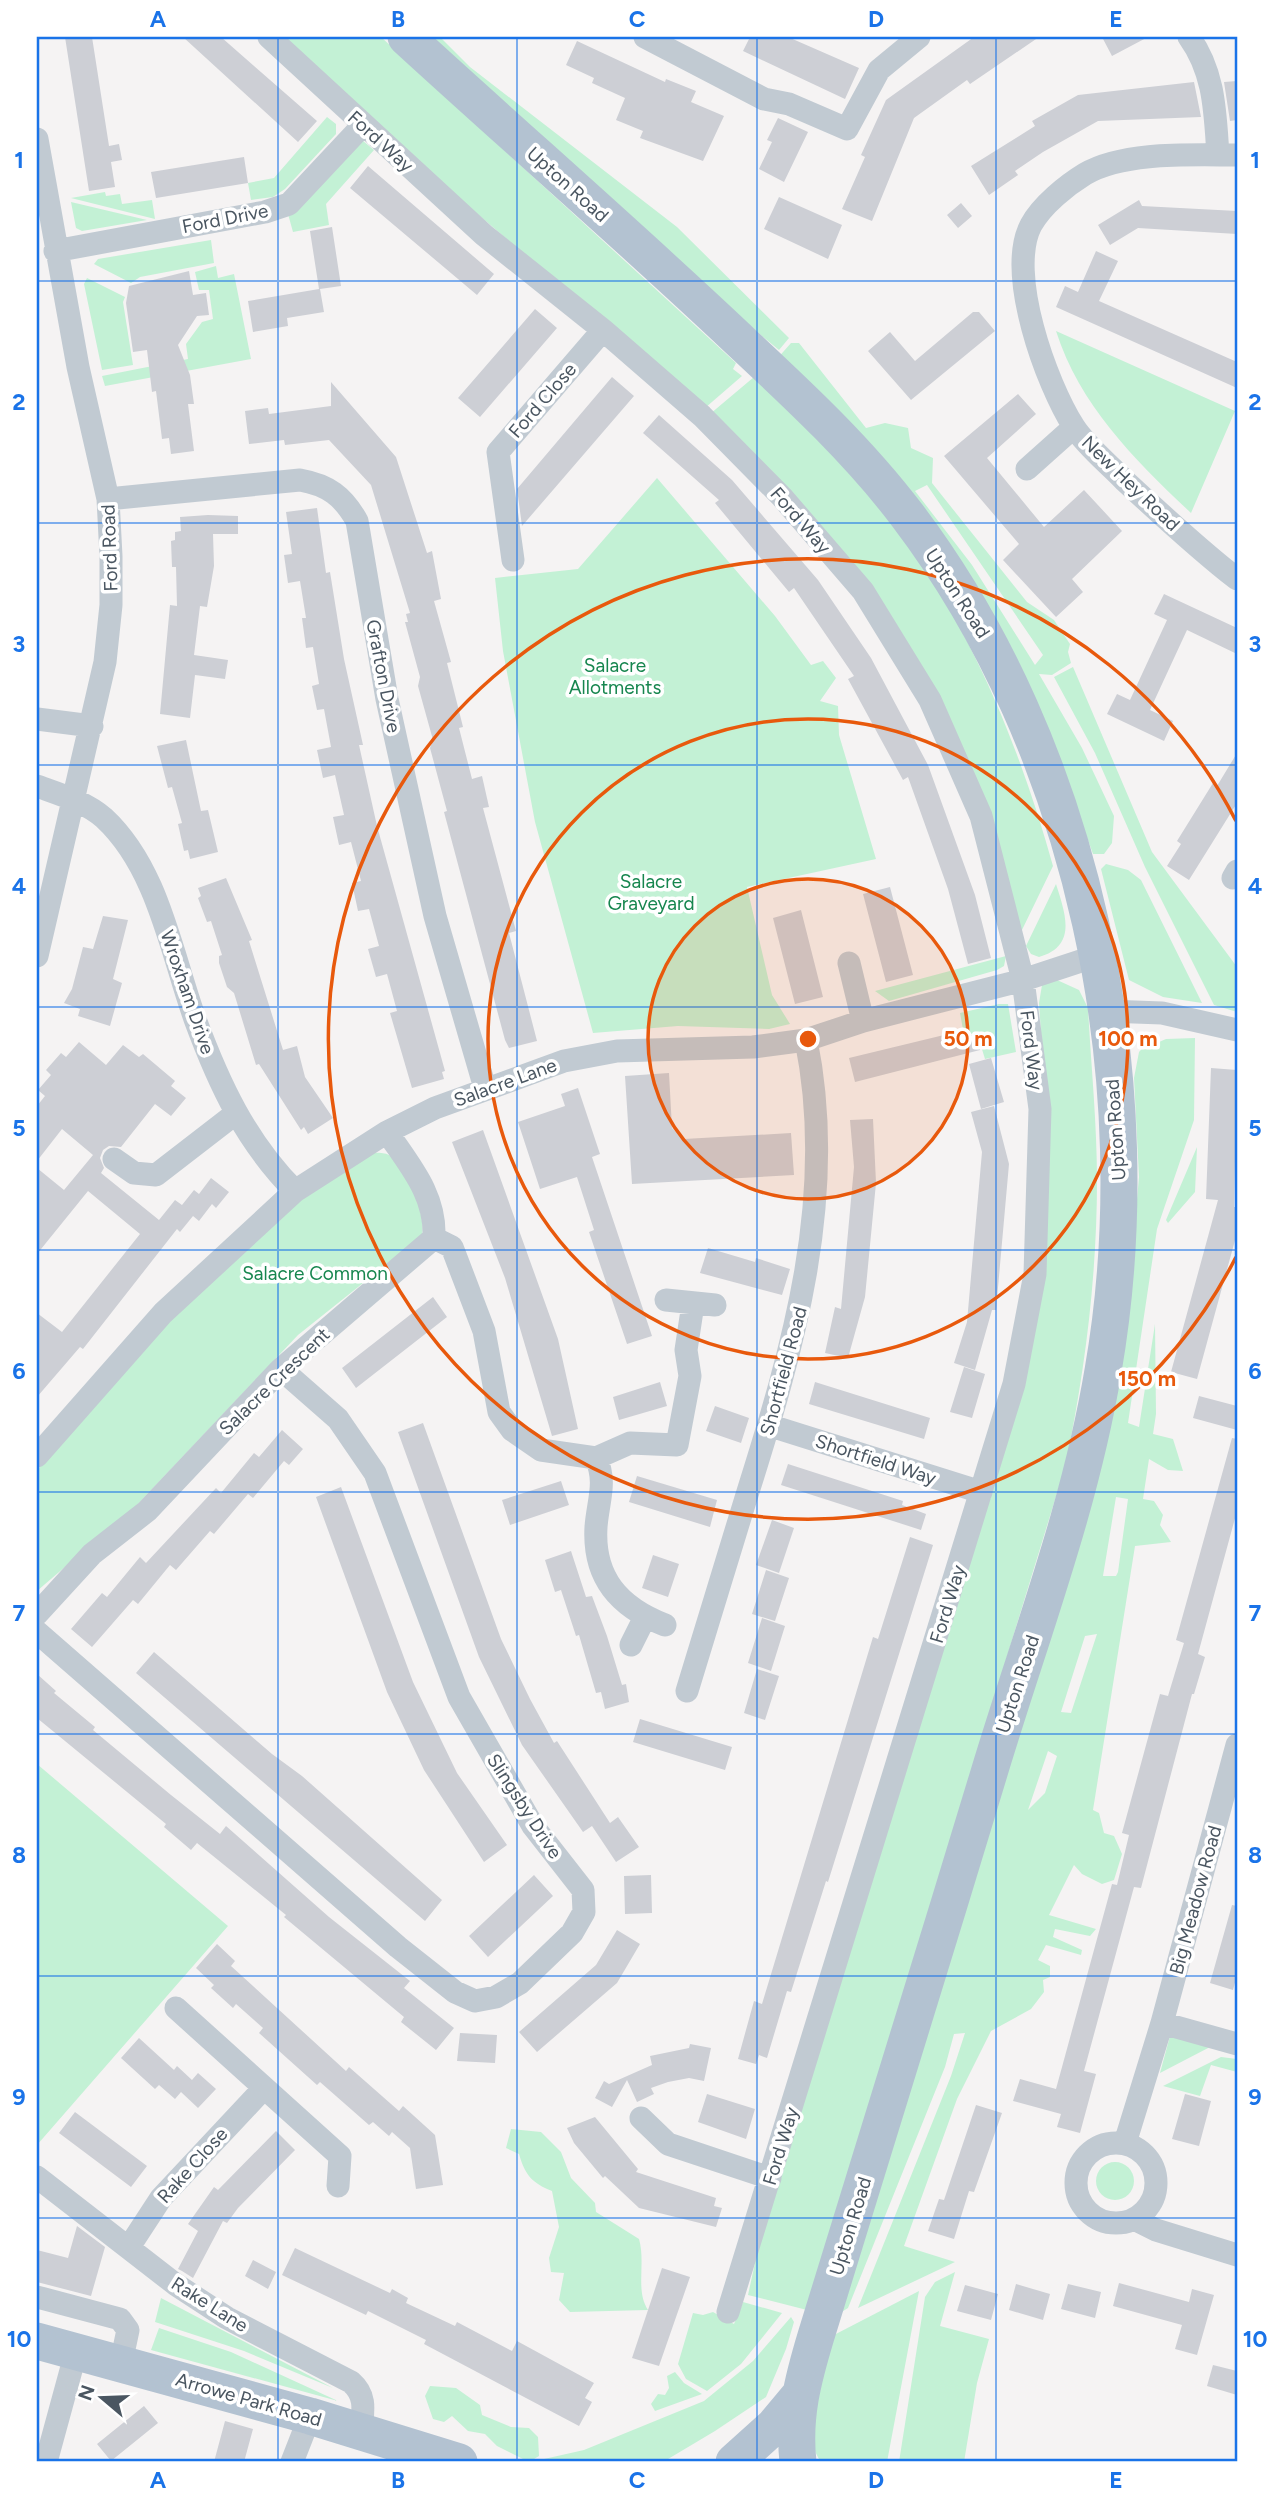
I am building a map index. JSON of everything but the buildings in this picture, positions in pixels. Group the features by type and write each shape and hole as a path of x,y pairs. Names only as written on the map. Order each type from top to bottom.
{"main road":[{"name":"Upton Road","path":"406,37 697,300 817,413 906,514 989,639 1030,726 1058,804 1107,1011 1119,1182 1118,1247 1103,1371 1090,1436 1046,1596 999,1740 799,2396 795,2434 798,2462"},
{"name":"Arrowe Park Road","path":"37,2341 310,2416 459,2462"},
{"name":"Upton Road","path":"734,2462 774,2426 799,2396"}],"street":[{"name":"Ford Way","path":"269,37 484,234 603,330 711,425 782,497 863,591 930,700 981,816 1023,980 1040,1110 1035,1274 1014,1384 728,2312"},
{"path":"645,37 764,99 789,104 847,129 879,70 919,37"},
{"path":"1189,37 1200,52 1212,83 1228,155"},
{"name":"Ford Drive","path":"55,251 265,212 289,204 363,125"},
{"name":"Ford Road","path":"37,139 55,251 108,499 111,605 105,662 92,726 37,956"},
{"name":"New Hey Road","path":"1228,155 1130,159 1086,173 1047,204 1031,225 1023,253 1025,302 1046,366 1074,427 1156,509 1237,579"},
{"name":"Ford Close","path":"513,560 498,452 603,330"},
{"path":"1027,469 1074,427"},
{"name":"Grafton Drive","path":"108,499 300,480 318,483 335,492 348,505 357,522 387,699 435,916 485,1088"},
{"path":"37,719 92,726"},
{"name":"Wroxham Drive","path":"37,786 75,800 101,815 117,831 149,886 194,1017 234,1114 275,1171 295,1191"},
{"name":"Salacre Lane","path":"37,1456 163,1313 295,1191 387,1132 485,1088 564,1061 599,1054 753,1047 806,1040 863,1021 1023,980 1096,956"},
{"path":"849,963 863,1021"},
{"path":"1107,1011 1162,1013 1237,1030"},
{"name":"Shortfield Road","path":"687,1691 771,1426 805,1289 818,1191 814,1081 806,1040"},
{"path":"114,1159 134,1173 156,1175 234,1114"},
{"path":"387,1132 429,1197 435,1217 434,1238 452,1247 473,1295 484,1331 499,1412 512,1430 541,1450 596,1458 630,1443 687,1448 690,1376 686,1350 704,1304 666,1300"},
{"name":"Salacre Crescent","path":"37,1614 92,1554 147,1510 281,1369 434,1238"},
{"name":"Slingsby Drive","path":"37,1632 398,1947 455,1992 475,2001 508,1992 572,1933 584,1912 583,1890 533,1826 459,1698 375,1473 338,1419 281,1369"},
{"name":"Shortfield Way","path":"771,1426 981,1492"},
{"path":"596,1458 602,1471 603,1489 596,1526 596,1552 604,1577 620,1599 655,1621 631,1645"},
{"name":"Big Meadow Road","path":"1125,2143 1163,2023 1233,1779 1237,1745"},
{"path":"176,2008 340,2156 338,2186"},
{"path":"1163,2023 1237,2044"},
{"name":"Rake Close","path":"129,2247 160,2198 263,2089"},
{"path":"641,2118 652,2132 668,2144 770,2178"},
{"path":"1125,2143 1146,2156 1156,2178 1152,2202 1134,2219 1115,2223 1096,2218 1082,2205 1076,2193 1079,2165 1087,2154 1098,2146 1125,2143"},
{"name":"Rake Lane","path":"37,2177 175,2284 227,2318 351,2382 361,2391 364,2405 361,2431"},
{"path":"1134,2219 1156,2230 1237,2255"},
{"path":"37,2297 120,2319 128,2330 121,2363"},
{"path":"46,2462 76,2352"},
{"path":"292,2462 310,2416"}],"green space":[{"path":"276,37 381,37 736,363 733,369 742,376 705,408 304,66"},
{"path":"421,37 440,37 470,67 677,227 789,338 779,350 762,336"},
{"path":"327,117 336,124 336,134 285,189 273,197 251,200 248,183 274,178"},
{"path":"362,140 374,150 326,204 329,225 293,232 288,214"},
{"path":"105,192 106,196 120,194 122,204 152,200 155,219 71,198"},
{"path":"71,202 147,220 82,231 76,228"},
{"path":"211,240 214,263 140,277 131,283 94,264 98,259"},
{"path":"216,266 218,278 234,274 251,359 105,386 102,376 188,359 186,344 202,322 213,319 209,290 199,290 195,272"},
{"path":"87,278 125,297 123,302 133,365 102,370 84,284"},
{"path":"1056,331 1235,411 1191,513 1130,452 1094,408 1066,358"},
{"path":"791,343 799,343 866,428 885,423 908,428 911,448 933,458 932,483 1027,602 1054,620 1070,644 1068,652 1071,663 1052,675 1039,674 1082,748 1114,816 1112,843 1104,854 1093,854 1046,723 1020,673 776,360","holes":["927,485 1043,655 1035,665 972,565 915,491"]},
{"path":"754,377 833,454 888,515 952,614 993,695 1026,780 1053,866 1021,932 928,687 710,414"},
{"path":"657,478 775,616 811,665 823,661 836,678 820,701 838,706 839,735 876,859 747,887 772,995 790,1024 769,1029 678,1026 593,1033 535,822 503,651 495,578 578,569"},
{"path":"1073,667 1152,852 1237,967 1237,1012 1214,1005 1145,867 1095,753 1054,677"},
{"path":"1106,864 1128,870 1141,880 1202,1003 1163,997 1129,980 1101,869"},
{"path":"1056,884 1065,917 1064,937 1051,952 1039,957 1031,954 1026,946"},
{"path":"1006,956 1004,966 997,970 889,1001 875,991"},
{"path":"1057,980 1079,990 1088,1008 1097,1159 1092,1288 1072,1431 1065,1467 807,2310 748,2295 755,2263 752,2257 1013,1405 1048,1137 1039,1003 1042,985"},
{"path":"1008,1004 1016,1052 985,1059 977,1033 964,1035 960,1013"},
{"path":"1195,1038 1194,1120 1157,1229 1128,1423 1139,1427 1155,1324 1156,1414 1153,1434 1173,1439 1183,1471 1168,1470 1149,1459 1143,1499 1154,1501 1163,1515 1160,1525 1171,1542 1135,1546 1093,1810 1099,1813 1104,1833 1114,1836 1122,1854 1114,1880 1102,1884 1082,1874 1074,1865 1049,1915 1096,1929 1090,1936 1055,1929 1053,1937 1082,1950 1081,1955 1046,1945 1038,1960 1050,1966 1050,1977 1043,1980 1044,1992 1031,2009 991,2031 957,2099 904,2246 955,2262 858,2308 951,2076 965,2033 954,2034 945,2067 848,2308 832,2318 1129,1290 1139,1177 1134,1078 1139,1052 1149,1041 1152,1045 1166,1039","holes":["1116,1497 1128,1499 1118,1572 1116,1576 1103,1576","1097,1634 1071,1713 1061,1712 1085,1636","1048,1751 1057,1756 1045,1793 1028,1810"]},
{"path":"1197,1147 1195,1192 1168,1223 1166,1220"},
{"name":"Salacre Common","path":"367,1153 389,1155 403,1169 419,1204 422,1236 298,1335 136,1506 37,1591 37,1471 49,1453 171,1317 293,1201"},
{"path":"37,1764 228,1926 37,2145"},
{"path":"1170,2036 1210,2047 1160,2073"},
{"path":"1221,2057 1237,2059 1237,2072 1211,2065 1200,2096 1163,2086"},
{"path":"511,2129 541,2132 561,2152 571,2178 595,2203 596,2212 639,2239 642,2294 648,2310 570,2312 559,2300 564,2273 551,2272 549,2258 559,2227 552,2191 534,2181 524,2168 519,2154 506,2148"},
{"path":"1115,2162 1129,2167 1134,2181 1129,2195 1115,2200 1101,2195 1096,2181 1101,2167"},
{"path":"955,2272 940,2326 989,2339 977,2383 964,2462 899,2462 925,2297 935,2282"},
{"path":"919,2291 887,2462 821,2462 814,2448 811,2416 817,2383 832,2336"},
{"path":"161,2298 333,2388 244,2351 155,2322"},
{"path":"743,2302 782,2313 741,2364 707,2391 686,2379 678,2364 693,2313 703,2315 713,2312 734,2324"},
{"path":"791,2317 794,2322 786,2349 766,2397 663,2462 551,2462 544,2459 584,2450 704,2401 753,2361"},
{"path":"159,2328 231,2352 338,2401 151,2350"},
{"path":"675,2372 684,2383 702,2394 655,2411 651,2404 658,2394 665,2395 669,2388 667,2376"},
{"path":"430,2386 456,2388 480,2405 482,2415 511,2427 529,2428 538,2437 539,2456 529,2462 497,2446 485,2434 468,2431 452,2416 444,2422 433,2419 425,2396"}],"park label":[{"name":"Salacre Allotments","path":"615,676"},
{"name":"Salacre Graveyard","path":"651,892"}]}
